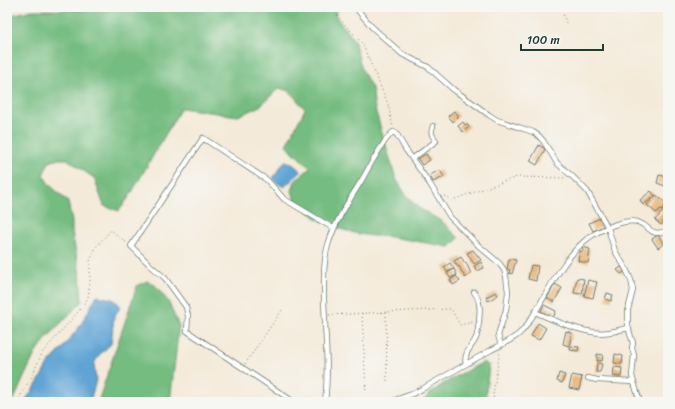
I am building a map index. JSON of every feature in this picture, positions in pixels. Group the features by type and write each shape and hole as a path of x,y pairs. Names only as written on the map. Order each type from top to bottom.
{"street":[{"path":"355,7 372,27 402,54 428,67 454,90 489,115 497,120 533,132 539,136 557,163 587,191 608,228 615,251 631,280 633,290 628,310 629,328 633,343 632,348 634,355 632,371 640,402"},
{"path":"412,159 436,141 432,134 433,126"},
{"path":"325,402 328,378 324,269 327,246 333,228 389,135 394,132 430,184 450,217 479,246 499,263 504,270 508,292 506,310 498,335 501,346"},
{"path":"294,402 187,331 188,316 186,307 165,278 131,246 203,138 267,180 284,199 333,228"},
{"path":"390,402 422,389 520,334 524,330 561,268 575,250 591,236 617,224 635,222 643,225 653,232 659,233 668,231"},
{"path":"466,364 466,355 478,334 480,311 479,302 474,292"},
{"path":"535,312 568,326 588,331 603,333 629,328"},
{"path":"588,378 597,380 634,382"}],"path":[{"path":"561,7 566,23"},
{"path":"334,8 339,18 362,43 388,104 394,132"},
{"path":"438,198 444,196 452,200 517,177 574,178"},
{"path":"17,402 32,376 42,353 78,312 88,298 90,261 96,247 111,230 131,246"},
{"path":"325,315 451,309 460,325 479,321"},
{"path":"242,367 282,310"},
{"path":"386,312 387,382"},
{"path":"362,313 366,392"},
{"path":"494,402 493,394 501,346"}],"green space":[{"path":"119,7 338,7 336,17 354,40 362,70 372,88 375,109 396,179 406,195 419,208 443,222 459,238 450,247 385,236 358,234 340,229 317,219 295,200 292,191 295,181 310,168 286,145 305,109 289,91 279,88 260,106 238,116 181,108 129,197 119,211 104,206 94,178 67,159 58,159 49,162 43,175 49,184 68,202 80,274 82,301 46,339 35,354 13,402 7,402 7,16 32,10 107,10"},
{"path":"147,281 154,284 168,301 179,326 170,402 98,402 137,286"},
{"path":"484,362 489,366 486,402 423,402 441,385"}],"water":[{"path":"286,161 291,163 301,172 284,187 273,178"},
{"path":"97,295 115,300 121,307 114,316 111,344 99,355 94,364 96,380 91,398 86,402 24,402 37,384 48,364 80,326"}],"building":[{"path":"454,111 459,116 453,122 448,116"},
{"path":"463,122 469,127 463,132 458,126"},
{"path":"539,145 545,149 537,165 530,161"},
{"path":"426,154 430,160 422,165 418,159"},
{"path":"440,170 444,177 433,182 430,175"},
{"path":"659,175 668,177 665,186 657,183"},
{"path":"651,191 655,196 643,205 640,200"},
{"path":"656,195 667,204 662,210 661,209 656,213 647,205"},
{"path":"667,207 668,219 667,218 661,225 655,220"},
{"path":"600,218 604,226 593,231 589,223"},
{"path":"658,235 664,244 658,248 652,239"},
{"path":"583,247 590,249 588,263 578,261 580,251 582,252"},
{"path":"473,250 481,260 474,264 467,253"},
{"path":"461,257 465,263 466,262 471,274 465,278 459,266 458,267 454,261"},
{"path":"509,259 516,260 512,274 509,273 510,270 507,269"},
{"path":"481,262 484,268 477,271 474,266"},
{"path":"450,263 454,269 447,272 444,267"},
{"path":"531,265 538,266 536,281 528,279"},
{"path":"621,267 625,271 621,274 617,270"},
{"path":"454,269 457,275 450,278 447,273"},
{"path":"456,276 460,281 453,285 450,280"},
{"path":"577,278 584,279 582,294 574,293"},
{"path":"588,280 597,282 593,298 584,296"},
{"path":"555,284 562,288 554,302 547,298"},
{"path":"496,292 498,295 488,301 486,297"},
{"path":"607,293 613,295 611,301 605,299"},
{"path":"544,305 556,311 553,318 541,311"},
{"path":"538,323 546,328 539,340 531,336"},
{"path":"566,331 572,333 569,346 563,344"},
{"path":"570,346 579,347 578,351 570,350"},
{"path":"597,354 603,355 602,361 597,361"},
{"path":"615,354 623,356 622,364 614,363"},
{"path":"597,363 602,364 600,372 596,372"},
{"path":"614,367 622,368 621,377 613,376"},
{"path":"559,373 565,375 562,383 557,381"},
{"path":"572,375 582,377 579,390 569,388"}]}
